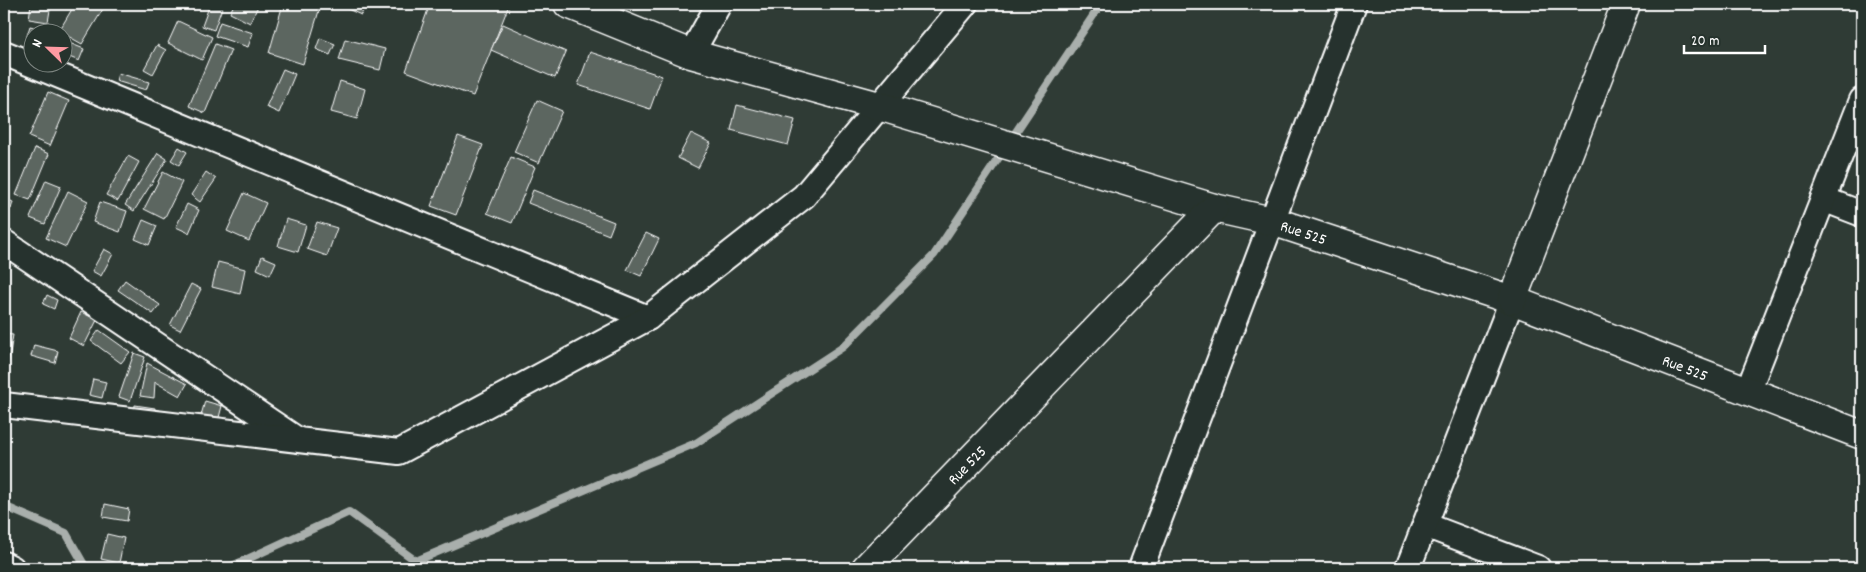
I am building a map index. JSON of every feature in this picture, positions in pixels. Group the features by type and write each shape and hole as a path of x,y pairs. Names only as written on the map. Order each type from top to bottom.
{"main road":[{"path":"568,4 691,54 879,106 1214,208"},
{"path":"1512,300 1626,4"},
{"name":"Rue 525","path":"866,568 1214,208 1272,221 1512,300 1862,435"}],"street":[{"path":"691,54 719,4"},
{"path":"4,405 399,452 648,318 804,196 966,4"},
{"path":"1141,568 1354,4"},
{"path":"4,53 648,318"},
{"path":"1748,391 1862,100"},
{"path":"1823,199 1862,214"},
{"path":"4,242 298,440"},
{"path":"1408,568 1512,300"},
{"path":"1425,525 1538,568"},
{"path":"4,564 12,568"}],"building":[{"path":"31,4 51,4 48,22 29,19"},
{"path":"75,4 106,4 82,44 72,38 72,22 64,22"},
{"path":"210,4 223,5 214,30 202,26"},
{"path":"234,4 259,4 250,23 230,13"},
{"path":"283,4 321,4 303,64 269,53"},
{"path":"342,4 366,4 361,15 341,6"},
{"path":"430,4 509,5 473,96 406,71"},
{"path":"178,21 212,37 202,60 168,43"},
{"path":"220,22 253,33 248,47 215,36"},
{"path":"503,24 566,52 555,78 491,50"},
{"path":"320,38 335,44 330,55 316,49"},
{"path":"345,39 385,49 380,70 339,60"},
{"path":"72,44 84,49 79,61 72,58"},
{"path":"215,44 231,50 205,113 189,106"},
{"path":"157,45 166,50 153,74 144,69"},
{"path":"590,52 662,76 650,109 578,85"},
{"path":"283,69 295,74 279,113 266,107"},
{"path":"118,73 149,82 146,90 116,81"},
{"path":"340,81 365,89 357,119 331,112"},
{"path":"48,92 69,101 50,146 29,137"},
{"path":"537,100 562,111 539,163 514,152"},
{"path":"737,105 795,120 788,145 731,130"},
{"path":"691,133 711,143 698,168 678,158"},
{"path":"458,136 483,145 456,215 431,206"},
{"path":"179,147 187,152 179,165 171,160"},
{"path":"35,148 49,154 30,200 16,195"},
{"path":"158,153 167,159 134,211 125,205"},
{"path":"128,156 139,162 118,201 106,195"},
{"path":"511,157 535,167 512,223 487,213"},
{"path":"163,172 182,182 164,219 144,209"},
{"path":"206,172 216,179 200,202 191,195"},
{"path":"46,180 61,186 45,224 30,218"},
{"path":"533,190 614,222 609,235 528,203"},
{"path":"68,191 88,201 66,247 46,238"},
{"path":"244,193 266,203 249,241 227,231"},
{"path":"4,198 13,202 11,209 4,207"},
{"path":"100,202 127,211 120,232 93,222"},
{"path":"187,204 199,210 189,233 176,227"},
{"path":"286,219 306,225 298,252 278,246"},
{"path":"143,220 157,226 149,245 135,239"},
{"path":"317,222 337,228 327,256 307,249"},
{"path":"646,233 659,239 641,276 627,270"},
{"path":"104,249 113,254 101,276 92,271"},
{"path":"262,256 276,262 270,275 257,269"},
{"path":"218,262 245,269 240,294 212,287"},
{"path":"125,280 160,305 153,314 118,290"},
{"path":"191,284 201,289 180,330 170,325"},
{"path":"47,295 57,300 54,309 43,304"},
{"path":"81,312 97,320 84,346 69,338"},
{"path":"99,330 130,352 121,363 91,341"},
{"path":"4,334 13,335 6,377 4,376"},
{"path":"34,345 58,351 55,363 31,356"},
{"path":"134,353 145,357 130,401 119,397"},
{"path":"147,363 187,384 180,396 155,382 154,398 140,396"},
{"path":"93,379 106,382 102,398 89,395"},
{"path":"205,401 222,406 217,425 200,419"},
{"path":"135,405 155,408 154,416 134,413"},
{"path":"105,504 129,509 127,521 103,517"},
{"path":"107,534 124,538 119,563 101,559"}],"waterway":[{"path":"228,568 349,512 416,561 696,443 843,347 934,255 1101,4"},
{"path":"4,506 66,533 86,568"}]}
